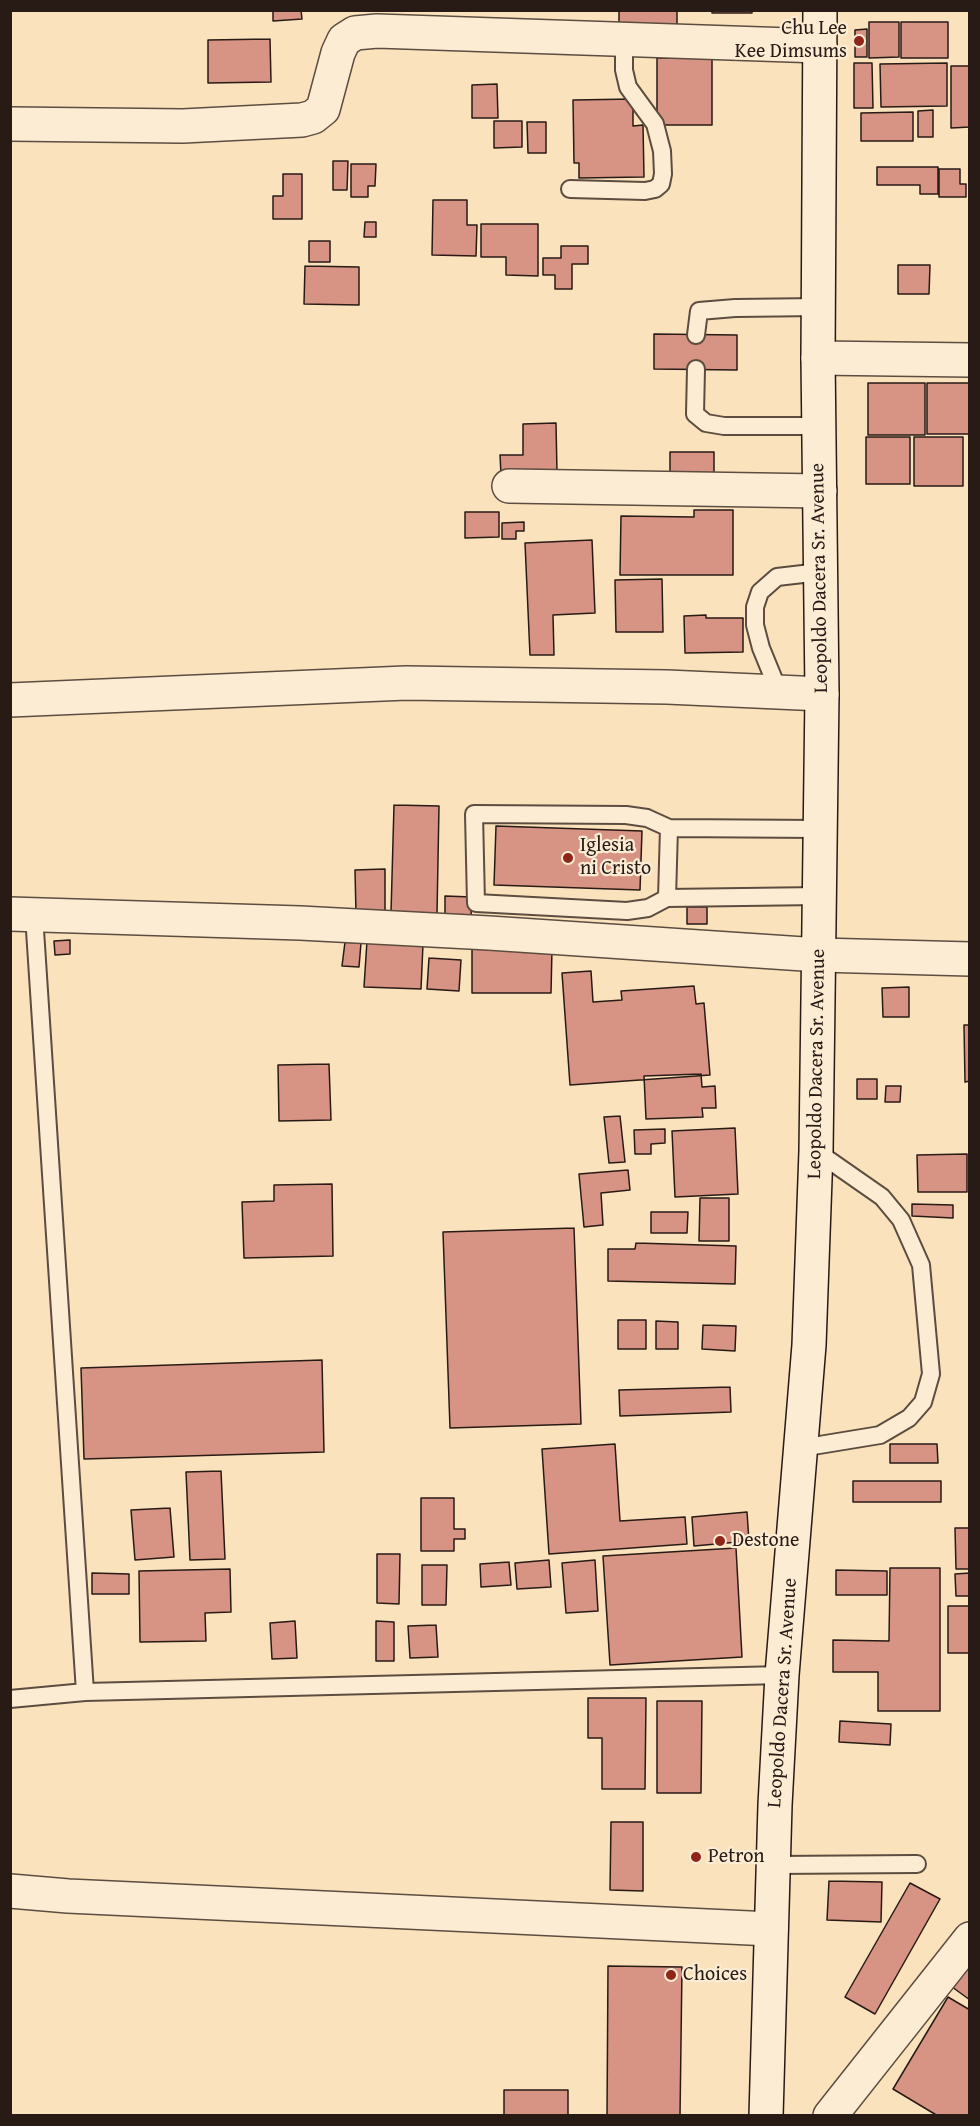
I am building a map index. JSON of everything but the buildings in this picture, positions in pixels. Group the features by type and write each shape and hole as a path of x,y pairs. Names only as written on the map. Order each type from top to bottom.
{"street":[{"name":"Leopoldo Dacera Sr. Avenue","path":"766,2115 773,1865 782,1674 809,1345 816,1151 822,694 818,358 820,10"},
{"path":"10,124 183,126 302,120 313,117 323,109 338,53 344,40 356,33 377,31 820,46"},
{"path":"818,358 969,360"},
{"path":"509,486 820,490"},
{"path":"10,700 406,683 668,687 822,694"},
{"path":"22,915 324,924 819,956 969,958"},
{"path":"10,1891 68,1896 771,1929"},
{"path":"830,2115 969,1939"}],"lane":[{"path":"570,189 645,192 661,184 662,151 655,124 628,87 624,70 624,39"},
{"path":"696,335 699,311 819,307"},
{"path":"696,369 695,414 706,423 724,426 819,426"},
{"path":"778,692 760,648 755,625 755,607 760,592 777,577 820,572"},
{"path":"819,896 667,898 648,908 627,910 476,903 474,814 626,815 647,818 669,828 820,829"},
{"path":"667,898 669,828"},
{"path":"22,915 85,1692"},
{"path":"801,1448 880,1435 909,1418 923,1402 931,1374 921,1265 901,1220 882,1197 816,1151"},
{"path":"10,1699 85,1692 782,1674"},
{"path":"773,1865 917,1864"}],"place":[{"name":"Chu Lee Kee Dimsums","path":"859,41"},
{"name":"Iglesia ni Cristo","path":"568,858"},
{"name":"Destone","path":"720,1541"},
{"name":"Petron","path":"696,1857"},
{"name":"Choices","path":"671,1975"}]}
